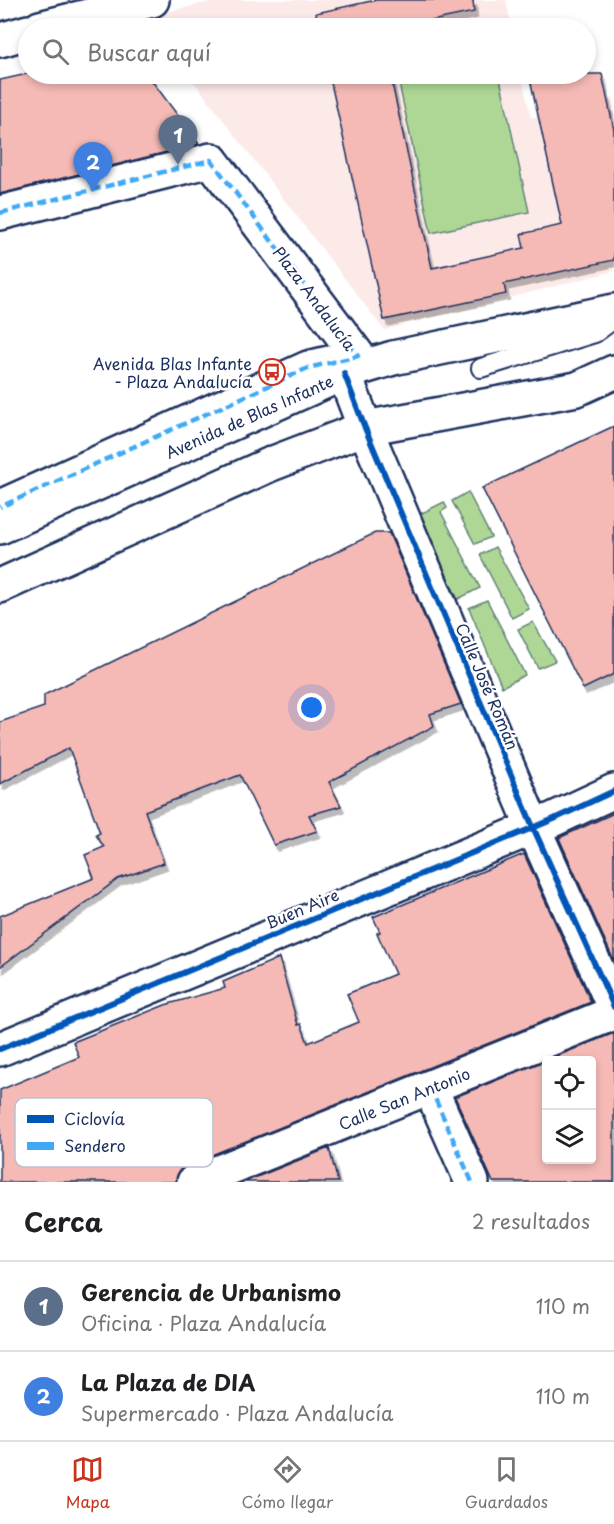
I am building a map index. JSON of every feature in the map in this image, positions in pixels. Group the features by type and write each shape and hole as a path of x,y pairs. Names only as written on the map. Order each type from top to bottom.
{"street":[{"path":"60,18 79,8 152,0"},
{"path":"0,39 18,34"},
{"name":"Plaza Andalucía","path":"0,213 211,160 358,356 308,368 0,507"},
{"name":"Avenida de Blas Infante","path":"0,527 344,373 393,358 614,310"},
{"path":"0,586 271,464 365,429 577,389 614,372"},
{"name":"Calle José Román","path":"344,373 365,429 533,827 614,1007"},
{"name":"Buen Aire","path":"0,1048 533,827 614,791"},
{"name":"Calle San Antonio","path":"194,1182 614,1013"},
{"path":"430,1087 472,1182"}],"lane":[{"path":"481,368 595,333 614,319"}],"shaded area":[{"path":"218,0 506,0 510,18 145,18"},
{"path":"196,84 523,84 531,118 614,98 614,271 384,330"}],"green space":[{"path":"399,84 501,84 529,212 431,233"},
{"path":"468,492 491,537 475,544 452,501"},
{"path":"444,502 447,508 441,512 480,588 458,599 416,516"},
{"path":"495,547 529,609 512,618 480,555"},
{"path":"487,600 525,675 502,687 469,608"},
{"path":"533,622 555,661 538,668 518,629"}],"building":[{"path":"376,0 473,0 474,12 446,18 317,18 316,13"},
{"path":"596,74 602,74 614,130 614,260 504,284 506,294 384,320 331,84 392,84 432,268 524,248 521,234 562,225 531,84 596,84"},
{"path":"18,76 18,84 154,84 199,144 0,194 0,80"},
{"path":"614,426 614,674 583,689 482,488"},
{"path":"375,533 389,533 461,704 430,714 434,726 329,782 341,806 309,815 317,831 274,845 240,775 145,811 164,863 118,879 0,967 0,916 94,878 85,855 104,847 96,835 100,833 69,748 0,784 0,722 44,707 44,695"},
{"path":"614,813 614,961 559,838"},
{"path":"524,854 591,1002 213,1155 213,1098 15,1098 15,1167 184,1167 179,1171 176,1182 0,1182 0,1090 79,1057 73,1042 165,1005 225,988 223,982 279,958 298,1025 301,1024 308,1043 359,1022 347,994 395,974 377,933 380,932 373,917"},
{"path":"614,1033 614,1182 493,1182 455,1097 542,1062 542,1164 596,1164 596,1056 557,1056"},
{"path":"329,1148 338,1182 244,1182"}],"marked path":[{"path":"0,213 211,160 358,356 308,368 0,507"},
{"path":"430,1087 472,1182"}],"cycle path":[{"path":"344,373 533,827 614,1007"},
{"path":"0,1049 554,819 614,791"}],"place":[{"name":"Gerencia de Urbanismo","path":"178,165"},
{"name":"La Plaza de DIA","path":"93,192"},
{"name":"Avenida Blas Infante - Plaza Andalucía","path":"272,372"}]}
